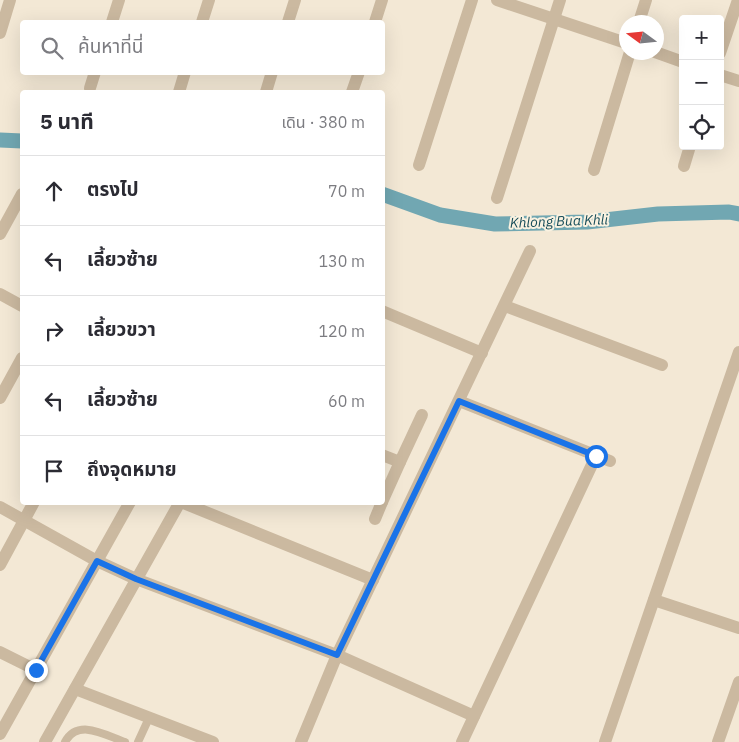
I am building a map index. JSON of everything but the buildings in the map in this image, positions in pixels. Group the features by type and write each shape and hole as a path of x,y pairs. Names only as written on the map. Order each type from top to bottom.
{"street":[{"path":"0,33 10,0"},
{"path":"113,20 119,0"},
{"path":"203,20 209,0"},
{"path":"289,20 295,0"},
{"path":"376,20 382,0"},
{"path":"419,165 472,0"},
{"path":"497,0 619,41"},
{"path":"497,198 560,0"},
{"path":"641,15 646,0"},
{"path":"724,41 738,0"},
{"path":"664,55 679,61"},
{"path":"594,170 628,60"},
{"path":"90,88 94,75"},
{"path":"180,90 184,75"},
{"path":"267,90 271,75"},
{"path":"353,90 358,75"},
{"path":"724,76 739,81"},
{"path":"684,166 689,150"},
{"path":"0,234 20,198"},
{"path":"301,742 337,655 530,251"},
{"path":"0,294 20,305"},
{"path":"505,306 662,365"},
{"path":"385,313 482,353"},
{"path":"605,742 739,352"},
{"path":"0,398 20,362"},
{"path":"459,401 610,461"},
{"path":"385,495 422,415"},
{"path":"385,456 400,462"},
{"path":"462,742 596,456"},
{"path":"0,565 32,505"},
{"path":"0,734 128,505"},
{"path":"44,742 178,505"},
{"path":"187,505 373,580"},
{"path":"374,519 381,505"},
{"path":"0,506 97,561 136,579 337,655 474,716"},
{"path":"654,600 739,628"},
{"path":"0,652 36,670"},
{"path":"718,742 739,682"},
{"path":"75,689 149,718 184,737 213,742"}],"lane":[{"path":"138,742 149,718"},
{"path":"65,742 70,733 80,729 90,730 125,742"}],"waterway":[{"name":"Khlong Bua Khli","path":"0,140 20,141"},
{"name":"Khlong Bua Khli","path":"385,195 440,215 495,224 587,222 658,214 729,212 739,214"}],"route":[{"path":"36,670 97,561 136,579 337,655 459,401 596,456"}]}
